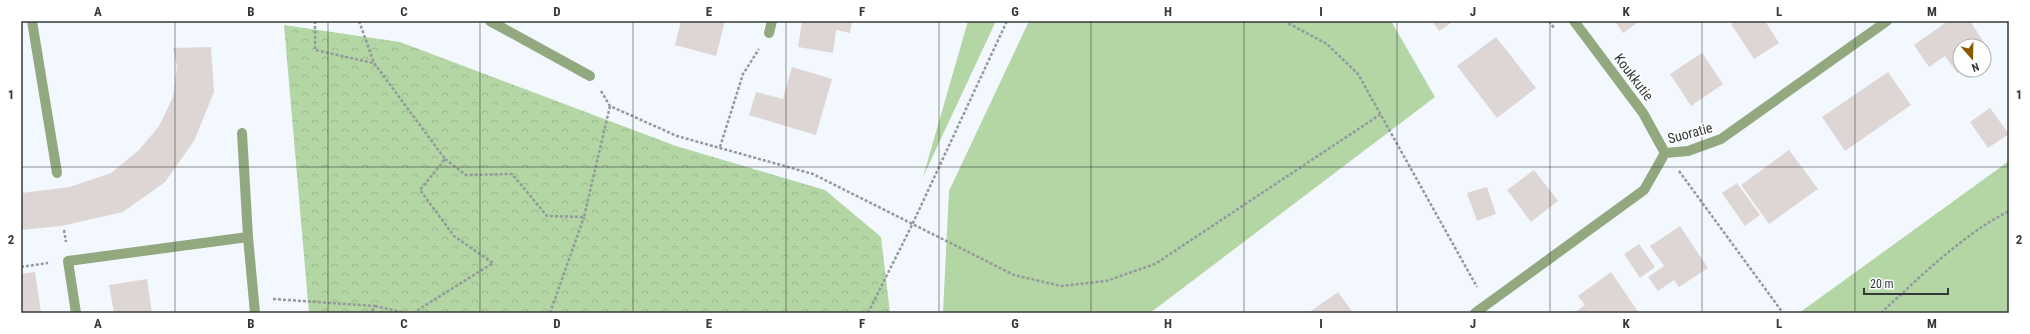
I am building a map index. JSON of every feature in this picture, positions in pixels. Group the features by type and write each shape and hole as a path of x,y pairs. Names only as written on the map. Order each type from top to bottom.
{"street":[{"path":"32,21 57,173"},
{"path":"490,21 590,76"},
{"path":"769,33 772,21"},
{"name":"Koukkutie","path":"1574,21 1643,113 1666,153"},
{"name":"Suoratie","path":"1475,313 1644,190 1666,153 1688,150 1721,139 1887,21"},
{"path":"242,132 248,238 255,313"},
{"path":"76,313 68,261 248,238"}],"path":[{"path":"315,21 315,50 374,63"},
{"path":"359,21 374,63 445,159 466,175 512,174 547,216 584,217"},
{"path":"868,313 912,225 1007,21"},
{"path":"1284,21 1327,44 1358,74 1486,305"},
{"path":"720,147 743,74 769,33"},
{"path":"590,76 610,106 677,136 813,174 1014,275 1061,286 1106,281 1155,264 1381,114"},
{"path":"550,313 584,217 610,106"},
{"path":"1666,153 1783,313"},
{"path":"413,313 493,263 454,236 420,190 445,159"},
{"path":"1881,313 1935,264 1994,219 2009,211"},
{"path":"21,267 68,261"},
{"path":"254,298 375,306 406,313"},
{"path":"372,313 375,306"}],"green space":[{"path":"968,21 996,21 923,177"},
{"path":"1029,21 1391,21 1435,97 1150,313 943,313 949,191"},
{"path":"284,25 400,42 676,146 825,190 881,237 890,313 309,313"},
{"path":"2009,161 2009,313 1799,313"}],"building":[{"path":"681,21 725,21 716,56 675,45"},
{"path":"802,21 852,21 850,33 836,30 833,53 798,47"},
{"path":"1432,21 1454,21 1439,31"},
{"path":"1615,21 1640,21 1623,33"},
{"path":"1735,21 1765,21 1779,43 1754,59 1731,24"},
{"path":"1948,21 1970,21 1981,38 1952,38 1952,66 1945,56 1929,67 1914,45"},
{"path":"1496,37 1536,88 1497,118 1457,66"},
{"path":"211,47 214,92 194,141 165,182 123,212 61,226 21,230 21,193 70,187 111,173 139,150 159,126 173,97 177,66 173,48"},
{"path":"1702,53 1723,84 1691,106 1670,74"},
{"path":"792,67 832,79 816,135 749,115 756,92 783,99"},
{"path":"1888,72 1911,105 1845,151 1822,117"},
{"path":"1990,108 2009,134 1988,148 1970,122"},
{"path":"1789,150 1818,189 1769,224 1741,185"},
{"path":"1534,170 1558,201 1531,222 1507,190"},
{"path":"1737,183 1760,215 1745,226 1722,193"},
{"path":"1487,187 1496,214 1477,221 1467,193"},
{"path":"1680,226 1708,268 1679,287 1674,280 1658,291 1648,277 1664,266 1650,246"},
{"path":"1639,244 1655,267 1640,278 1624,254"},
{"path":"35,272 41,313 21,313 21,274"},
{"path":"1611,272 1639,313 1574,313 1585,305 1578,296"},
{"path":"147,279 152,313 114,313 109,285"},
{"path":"1338,292 1353,313 1308,313"}]}
